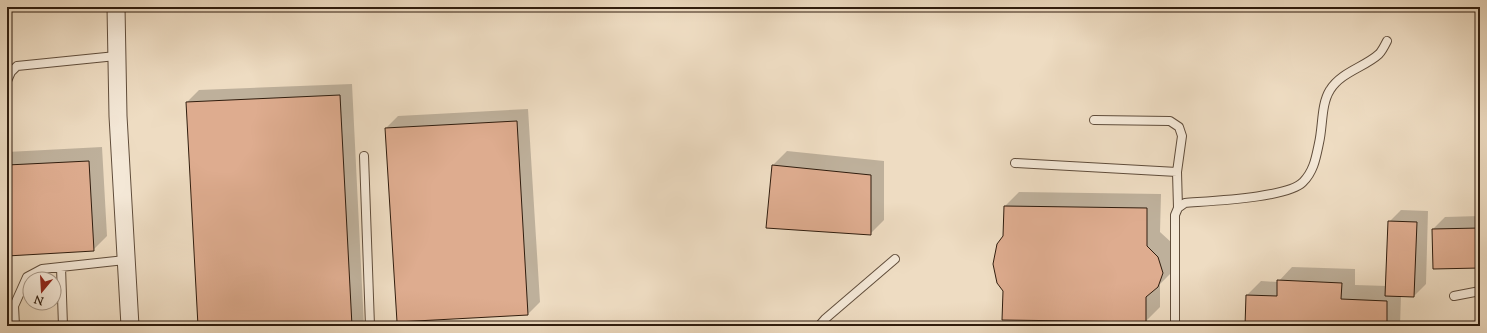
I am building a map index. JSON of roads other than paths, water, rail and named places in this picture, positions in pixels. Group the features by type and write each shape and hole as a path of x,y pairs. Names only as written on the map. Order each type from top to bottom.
{"street":[{"path":"116,7 116,56 125,260 130,326"}],"lane":[{"path":"1178,208 1185,203 1258,196 1295,188 1303,183 1312,170 1320,140 1326,100 1330,90 1336,82 1380,53 1387,41"},
{"path":"7,81 11,72 17,66 116,56"},
{"path":"1094,120 1170,121 1178,127 1182,136 1177,172 1178,208 1175,215 1175,326"},
{"path":"364,156 370,326"},
{"path":"1015,163 1177,172"},
{"path":"819,326 825,319 895,259"},
{"path":"14,326 14,306 26,277 42,269 125,260"},
{"path":"61,267 63,326"},
{"path":"1454,296 1480,291"}]}
